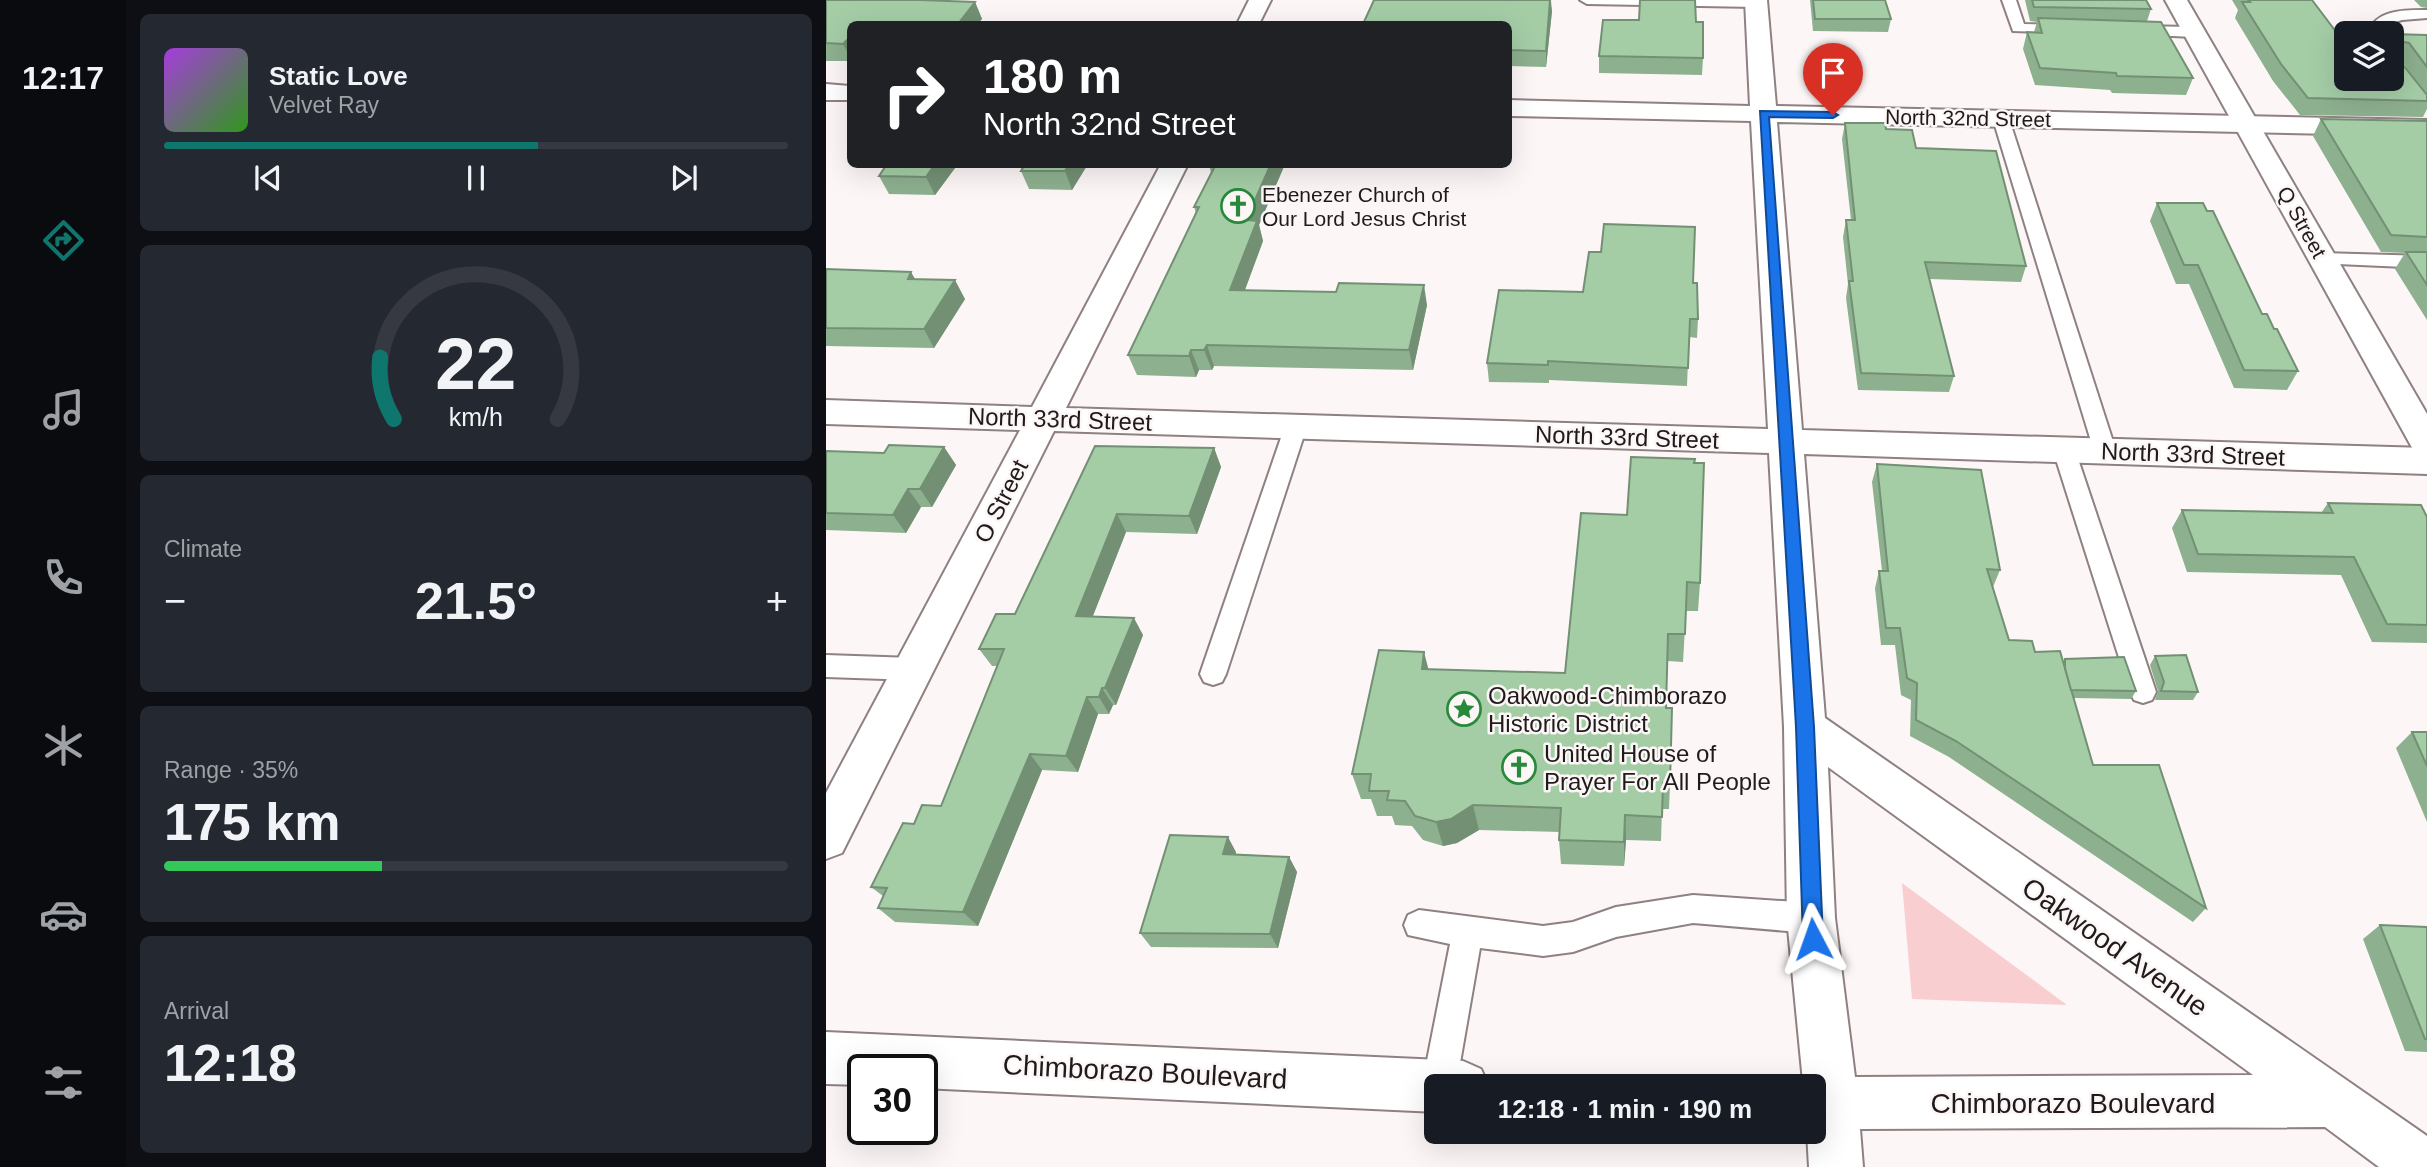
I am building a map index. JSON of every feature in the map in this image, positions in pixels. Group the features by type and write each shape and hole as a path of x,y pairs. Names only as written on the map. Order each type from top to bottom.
{"street":[{"path":"1250,21 1261,0"},
{"name":"Q Street","path":"2176,0 2427,444"},
{"path":"1756,2 1805,727 1811,918 1821,1074"},
{"path":"826,92 847,93"},
{"name":"North 32nd Street","path":"1512,107 2427,128"},
{"name":"O Street","path":"826,838 1173,168"},
{"name":"North 33rd Street","path":"826,412 2427,461"},
{"name":"Oakwood Avenue","path":"1805,727 2425,1167"},
{"name":"Chimborazo Boulevard","path":"826,1058 1424,1085"},
{"name":"Chimborazo Boulevard","path":"1826,1103 2332,1101"},
{"path":"1826,1118 1836,1167"}],"lane":[{"path":"1587,0 1756,2"},
{"path":"2009,0 2018,27 2083,29"},
{"path":"2383,21 2407,14 2427,14"},
{"path":"2121,30 2194,32"},
{"path":"2001,119 2105,451"},
{"path":"2322,259 2427,262"},
{"path":"1213,674 1296,426"},
{"path":"2064,450 2143,692"},
{"path":"826,666 913,669"},
{"path":"1419,925 1543,941 1573,937 1616,922 1693,909 1811,918"},
{"path":"1452,1074 1468,931"}],"shaded area":[{"path":"1902,883 2067,1005 1912,999"}],"building":[{"path":"826,0 975,2 960,21 847,21 847,40 843,44 826,43"},
{"path":"1374,0 1550,0 1546,51 1512,50 1512,21 1364,21"},
{"path":"1640,0 1695,0 1696,22 1703,22 1703,58 1599,56 1603,20 1639,20"},
{"path":"1813,0 1885,0 1891,19 1815,19"},
{"path":"2032,0 2146,0 2151,9 2034,7"},
{"path":"2248,0 2312,0 2334,29 2334,91 2404,91 2404,66 2427,95 2427,101 2308,98 2281,64 2242,2 2250,2"},
{"path":"2038,18 2161,22 2193,78 2117,76 2116,73 2040,68 2027,32 2042,33"},
{"path":"2404,34 2427,35 2427,67 2409,43 2404,42"},
{"path":"2321,119 2427,121 2427,237 2391,235"},
{"path":"1845,123 1885,123 1886,129 1912,130 1916,148 1996,151 2026,266 1925,262 1954,376 1861,373 1849,281 1853,281 1846,220 1855,220"},
{"path":"884,168 932,168 926,177 879,176"},
{"path":"1023,168 1067,168 1065,171 1021,171"},
{"path":"1214,168 1269,168 1246,220 1257,221 1230,290 1336,292 1339,283 1424,285 1409,350 1207,345 1204,350 1191,350 1189,356 1128,355 1199,207 1194,207"},
{"path":"2157,203 2203,203 2207,211 2213,211 2262,314 2267,314 2274,329 2277,329 2298,371 2244,370 2198,265 2184,265"},
{"path":"1604,224 1695,227 1693,283 1697,283 1698,319 1690,319 1688,368 1548,361 1548,365 1487,363 1499,290 1583,292 1589,252 1601,252"},
{"path":"2406,252 2427,252 2427,285"},
{"path":"826,269 911,272 908,279 955,280 924,329 826,328"},
{"path":"889,445 944,447 920,489 908,489 893,515 826,513 826,451 884,453"},
{"path":"1095,446 1214,448 1189,516 1117,514 1076,616 1134,618 1105,688 1102,688 1099,697 1087,697 1066,756 1030,754 963,912 878,908 887,888 871,887 903,823 914,824 922,805 941,806 1004,649 979,649 996,614 1015,614"},
{"path":"1631,457 1695,459 1694,463 1704,463 1700,583 1687,582 1685,634 1668,634 1666,708 1672,708 1670,784 1663,783 1662,817 1625,815 1624,842 1559,840 1561,808 1473,805 1451,819 1436,822 1415,816 1405,801 1387,800 1389,791 1369,791 1371,774 1352,774 1379,650 1424,652 1422,669 1565,673 1581,513 1627,515"},
{"path":"1877,464 1981,470 2000,570 1987,569 2009,640 2032,641 2035,652 2060,651 2093,765 2159,765 2206,908 1956,741 1916,720 1917,683 1907,678 1900,628 1886,628 1879,571 1888,571"},
{"path":"2328,503 2421,505 2427,517 2427,625 2387,624 2354,557 2198,554 2182,510 2333,513"},
{"path":"2186,655 2198,692 2161,691 2164,682 2155,656"},
{"path":"2124,657 2136,691 2071,690 2065,659"},
{"path":"2412,732 2427,732 2427,766"},
{"path":"1170,835 1228,837 1223,854 1289,857 1270,934 1140,933"},
{"path":"2380,925 2427,927 2427,1039 2425,1039"}],"place":[{"name":"Ebenezer Church of Our Lord Jesus Christ","path":"1238,206"},
{"name":"Oakwood-Chimborazo Historic District","path":"1464,709"},
{"name":"United House of Prayer For All People","path":"1519,767"}],"route":[{"path":"1813,939 1805,727 1763,113 1833,115"}]}
